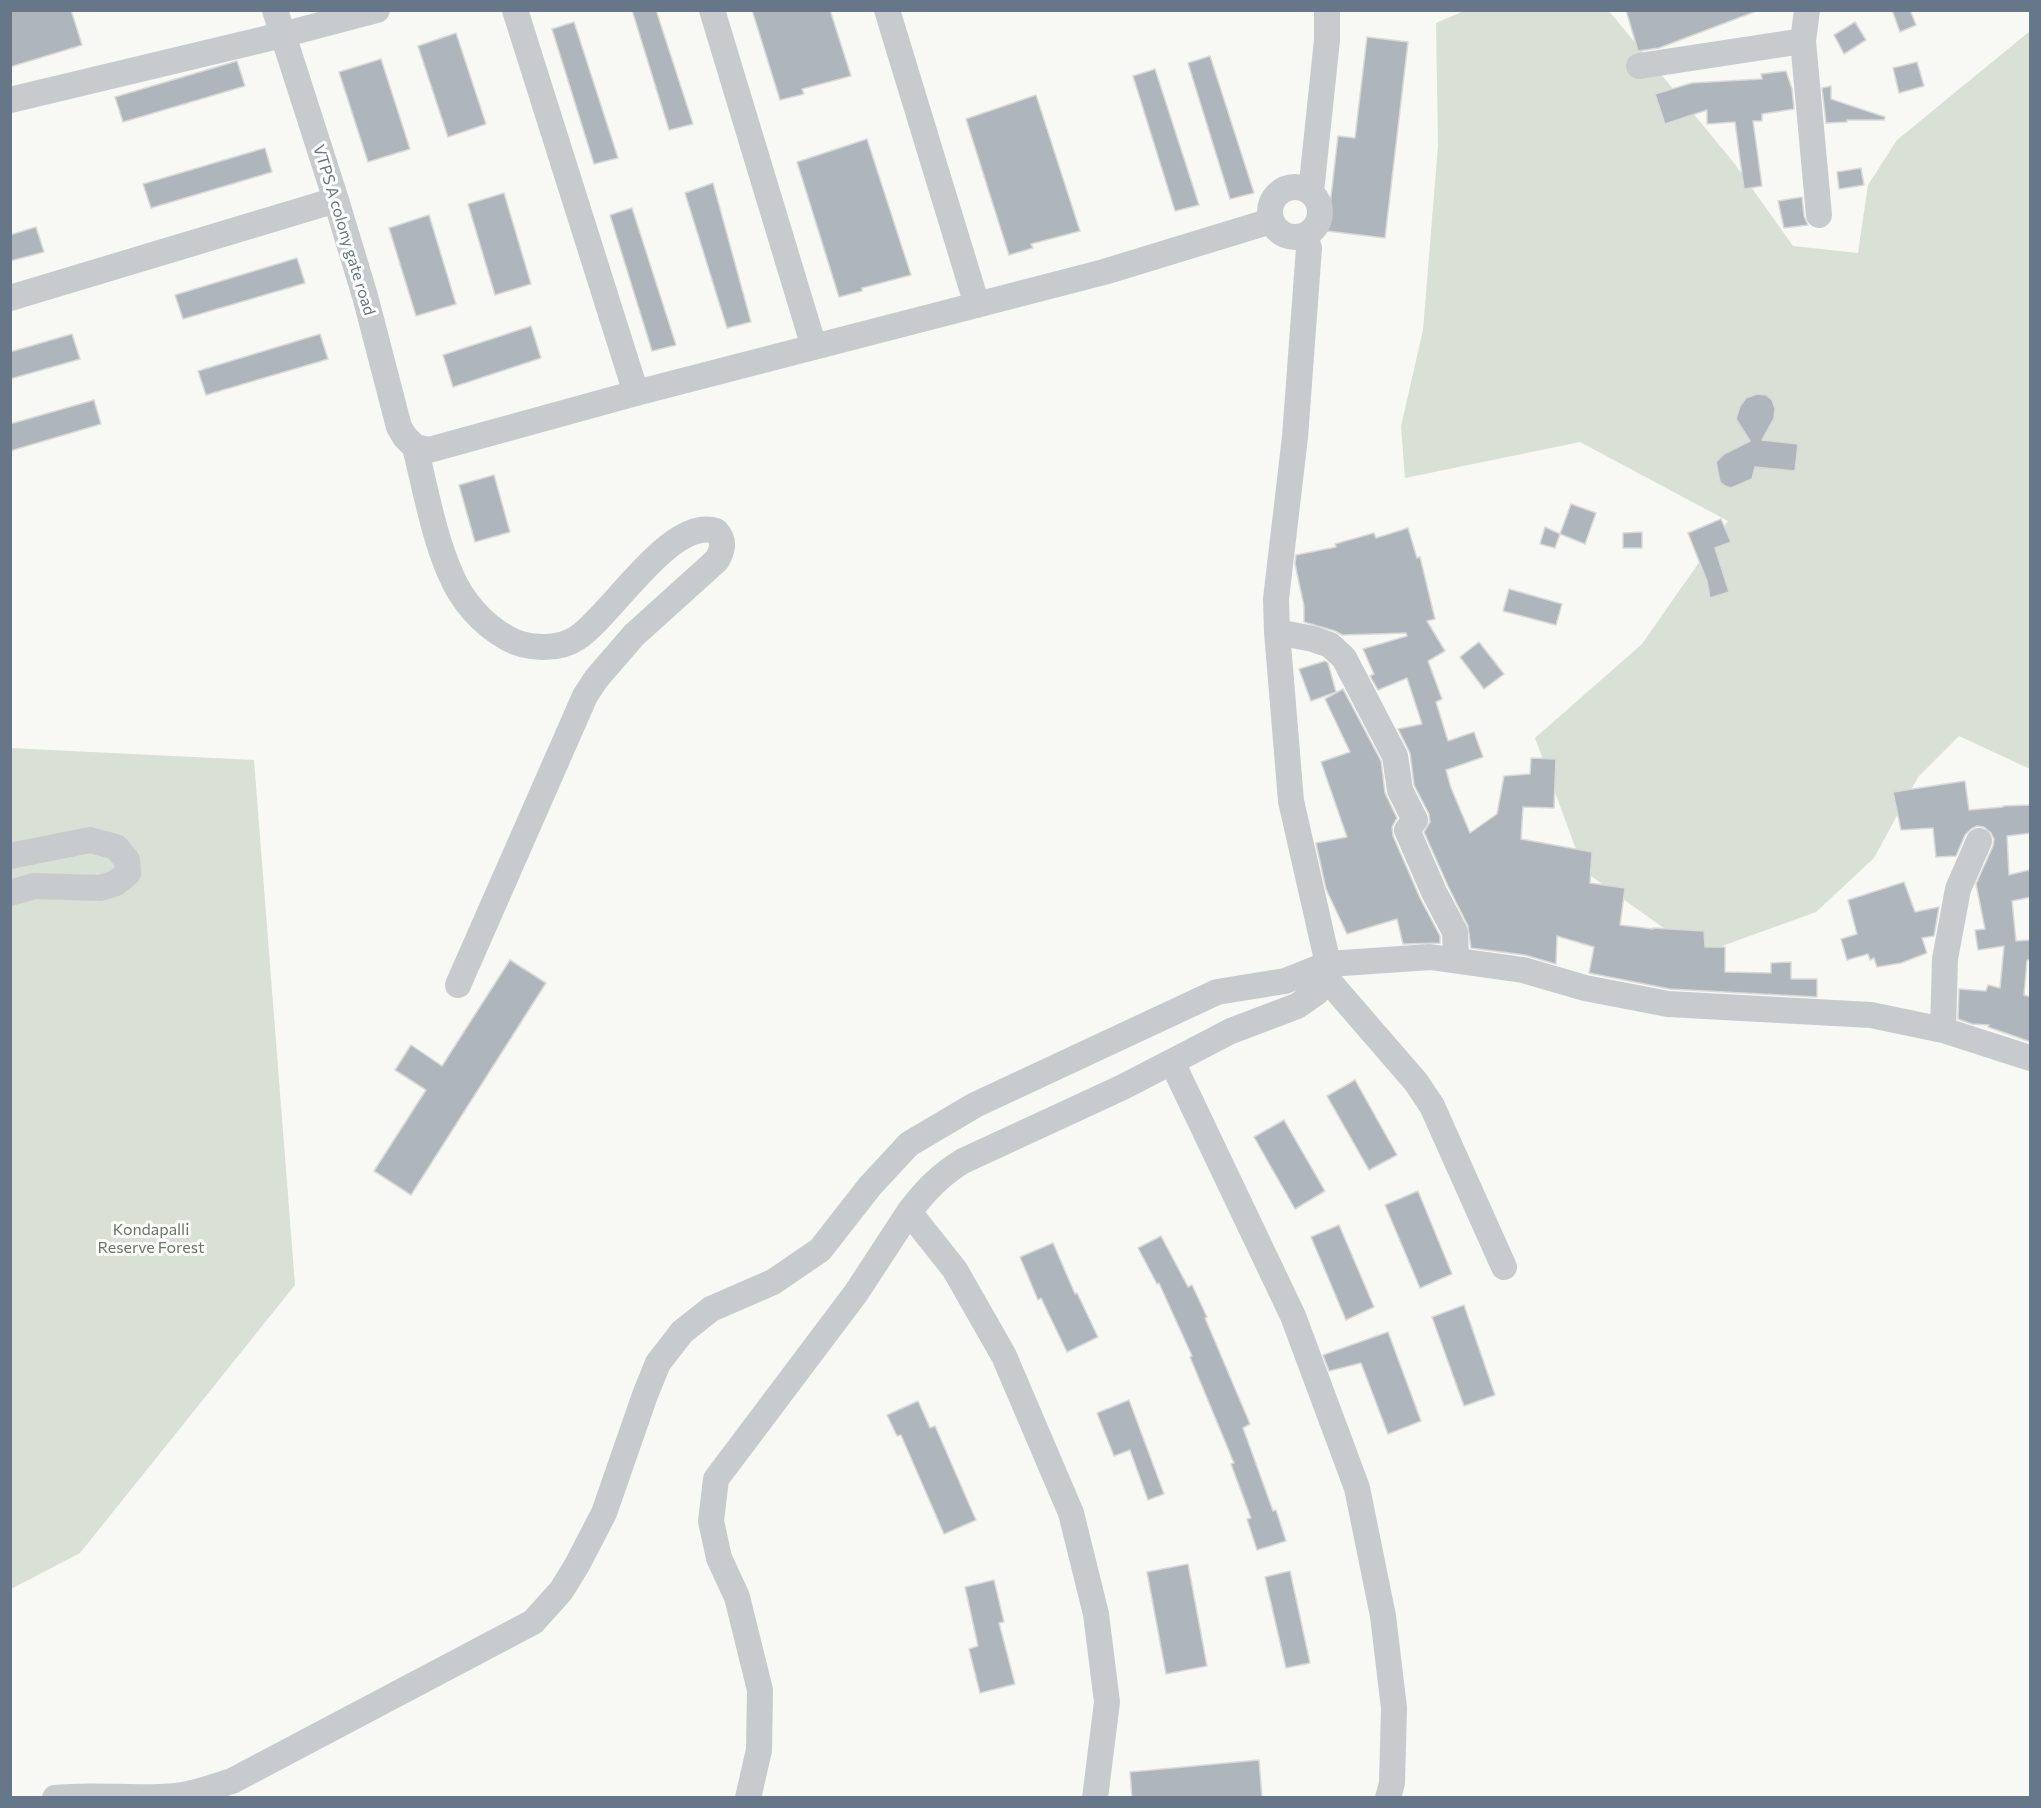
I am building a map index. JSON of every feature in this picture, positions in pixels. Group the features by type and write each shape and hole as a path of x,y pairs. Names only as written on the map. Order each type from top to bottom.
{"street":[{"name":"VTPS A colony gate road","path":"275,10 365,296 399,427 405,438 415,447"},
{"path":"10,100 282,35 376,10"},
{"path":"515,10 636,393"},
{"path":"712,10 814,347"},
{"path":"888,10 977,305"},
{"path":"1311,192 1327,40 1327,10"},
{"path":"1807,10 1803,41 1819,215"},
{"path":"1639,66 1803,41"},
{"path":"1294,186 1311,192 1320,207 1321,216 1318,224 1305,236 1296,238 1287,236 1279,232 1271,221 1270,208 1273,200 1278,193 1294,186"},
{"path":"10,298 336,200"},
{"path":"458,985 585,696 596,679 634,635 717,560 723,551 723,542 716,531 709,529 697,530 681,537 650,564 592,626 576,639 561,645 543,647 514,642 494,631 478,615 462,597 450,574 415,447 429,450 636,393 1104,272 1271,221"},
{"path":"1305,236 1308,248 1295,437 1276,598 1291,801 1327,971 1416,1082 1432,1106 1504,1267"},
{"path":"1277,632 1330,645 1344,658 1395,756 1400,790 1415,820 1407,830 1434,892 1455,932 1456,959"},
{"path":"10,856 90,840 116,847 128,860 128,873 117,884 100,888 34,886 10,893"},
{"path":"1943,1030 1945,958 1958,889 1979,842"},
{"path":"55,1797 183,1795 231,1781 533,1622 561,1591 578,1565 604,1513 658,1364 682,1332 711,1309 773,1282 820,1250 870,1186 909,1144 975,1105 1217,992 1285,981 1327,971 1430,957 1456,959 1523,969 1585,988 1668,1004 1871,1015 1943,1030 2031,1058"},
{"path":"748,1797 759,1750 760,1690 737,1597 719,1558 711,1521 716,1479 856,1293 909,1212 924,1192 943,1174 963,1161 1029,1132 1231,1031 1297,1006 1317,992 1327,971"},
{"path":"1172,1062 1293,1316 1357,1488 1383,1616 1394,1708 1392,1783 1389,1797"},
{"path":"909,1212 955,1270 1004,1356 1071,1513 1096,1614 1107,1702 1095,1797"}],"green space":[{"path":"1464,11 1609,11 1734,163 1793,246 1858,253 1868,185 1897,140 2030,31 2030,769 1959,736 1918,777 1874,858 1816,912 1700,954 1584,871 1535,738 1642,644 1728,521 1580,442 1405,478 1401,426 1423,330 1438,146 1436,23"},
{"name":"Kondapalli Reserve Forest","path":"10,748 254,760 295,1285 80,1553 11,1589"}],"building":[{"path":"10,10 71,10 82,45 10,67"},
{"path":"632,10 656,10 693,124 669,130"},
{"path":"752,10 830,10 851,76 802,89 804,94 780,100"},
{"path":"1626,10 1754,10 1754,12 1659,48 1638,51"},
{"path":"1892,10 1910,10 1916,25 1900,32"},
{"path":"574,22 618,158 594,164 552,29"},
{"path":"1855,22 1866,40 1844,54 1834,35"},
{"path":"456,33 486,124 448,137 418,46"},
{"path":"1367,37 1408,42 1385,238 1327,231 1338,136 1355,138"},
{"path":"1210,56 1254,193 1230,199 1188,63"},
{"path":"381,59 410,149 368,162 339,72"},
{"path":"237,61 245,86 123,122 115,97"},
{"path":"1917,62 1924,86 1899,93 1893,68"},
{"path":"1155,69 1199,205 1175,211 1133,76"},
{"path":"1786,71 1792,89 1794,109 1762,114 1762,121 1753,121 1762,186 1744,189 1735,122 1707,124 1707,110 1665,124 1655,94 1692,83 1762,79 1761,74"},
{"path":"1831,86 1831,99 1885,117 1884,120 1847,120 1847,122 1826,123 1822,88"},
{"path":"1036,95 1080,231 1031,244 1033,248 1009,255 966,119"},
{"path":"867,139 911,275 862,288 862,291 839,297 797,162"},
{"path":"265,148 272,172 151,208 143,184"},
{"path":"1861,168 1864,185 1839,189 1837,172"},
{"path":"713,183 751,322 727,328 685,193"},
{"path":"504,193 531,284 495,295 468,204"},
{"path":"1802,197 1804,216 1808,225 1784,228 1778,201"},
{"path":"632,208 676,345 652,351 610,215"},
{"path":"429,215 456,304 416,316 389,228"},
{"path":"36,227 44,252 10,261 10,235"},
{"path":"297,258 305,283 183,319 175,295"},
{"path":"531,326 541,358 453,387 443,355"},
{"path":"72,334 80,359 10,379 10,352"},
{"path":"320,334 328,359 206,395 198,371"},
{"path":"1757,394 1766,395 1772,400 1775,409 1774,418 1762,440 1798,444 1795,471 1755,467 1752,479 1731,488 1720,482 1716,462 1724,454 1750,441 1736,419 1740,406 1746,398"},
{"path":"94,400 101,424 10,451 10,424"},
{"path":"494,475 510,532 475,542 459,485"},
{"path":"1571,504 1596,513 1585,544 1560,534"},
{"path":"1721,519 1731,542 1715,548 1729,592 1710,598 1707,581 1688,533"},
{"path":"1545,527 1560,534 1555,548 1540,544"},
{"path":"1408,528 1417,558 1420,557 1435,619 1427,621 1445,651 1428,661 1442,699 1436,702 1448,741 1474,732 1483,757 1446,770 1470,833 1497,814 1504,776 1530,774 1531,758 1556,759 1554,808 1523,807 1521,839 1592,852 1590,883 1625,888 1620,925 1704,931 1705,947 1725,947 1725,972 1771,973 1771,963 1791,962 1791,979 1817,979 1817,997 1670,989 1589,973 1594,947 1557,936 1556,964 1525,955 1471,948 1468,926 1424,832 1430,822 1429,814 1414,785 1410,753 1398,729 1422,724 1407,678 1378,690 1370,676 1374,674 1363,649 1407,636 1406,633 1342,635 1304,622 1304,606 1295,564 1296,555 1336,547 1335,544 1374,533 1376,538"},
{"path":"1642,532 1642,548 1623,548 1623,533"},
{"path":"1509,589 1562,604 1556,625 1503,611"},
{"path":"1479,642 1504,674 1484,689 1460,657"},
{"path":"1325,661 1328,663 1336,692 1311,701 1299,669"},
{"path":"1343,689 1381,761 1385,793 1397,818 1392,827 1393,836 1420,898 1440,936 1440,943 1403,944 1397,919 1347,934 1326,889 1316,843 1347,837 1321,762 1350,752 1325,699"},
{"path":"1965,781 1969,810 2031,805 2031,833 2007,836 2009,875 2029,870 2031,879 2031,897 2012,901 2016,941 2031,940 2031,960 2027,960 2024,995 2031,997 2031,1042 1988,1027 1989,1025 1972,1024 1958,1019 1959,989 1986,991 1988,985 2000,988 2004,946 1978,950 1975,930 1985,929 1976,884 1993,846 1994,839 1991,833 1984,827 1977,826 1965,835 1956,856 1936,857 1933,828 1901,830 1893,792"},
{"path":"1904,882 1915,912 1939,907 1934,936 1922,938 1927,953 1901,963 1877,967 1874,958 1870,960 1868,954 1847,960 1841,939 1857,934 1848,900"},
{"path":"510,960 546,983 411,1195 374,1171 426,1090 395,1070 411,1045 442,1066"},
{"path":"1355,1080 1397,1155 1369,1170 1327,1096"},
{"path":"1284,1120 1325,1191 1295,1209 1254,1137"},
{"path":"1418,1191 1452,1274 1420,1288 1385,1205"},
{"path":"1339,1225 1374,1307 1346,1320 1311,1237"},
{"path":"1161,1236 1188,1287 1192,1285 1207,1317 1205,1318 1250,1424 1243,1428 1286,1541 1257,1550 1247,1519 1251,1518 1231,1464 1234,1463 1190,1357 1192,1356 1159,1283 1157,1284 1138,1248"},
{"path":"1053,1243 1075,1294 1077,1293 1098,1337 1067,1352 1041,1298 1038,1300 1020,1257"},
{"path":"1464,1305 1495,1395 1464,1406 1432,1317"},
{"path":"1388,1332 1421,1421 1388,1434 1361,1363 1329,1371 1323,1355"},
{"path":"1129,1400 1164,1494 1148,1500 1130,1450 1114,1456 1097,1413"},
{"path":"918,1401 930,1428 935,1426 976,1520 944,1534 901,1435 897,1436 887,1415"},
{"path":"1188,1564 1207,1666 1166,1674 1147,1572"},
{"path":"1290,1571 1310,1663 1286,1668 1265,1577"},
{"path":"994,1580 1004,1622 999,1623 1015,1684 980,1693 969,1649 978,1646 965,1587"},
{"path":"1259,1760 1262,1797 1132,1797 1130,1772"}]}
